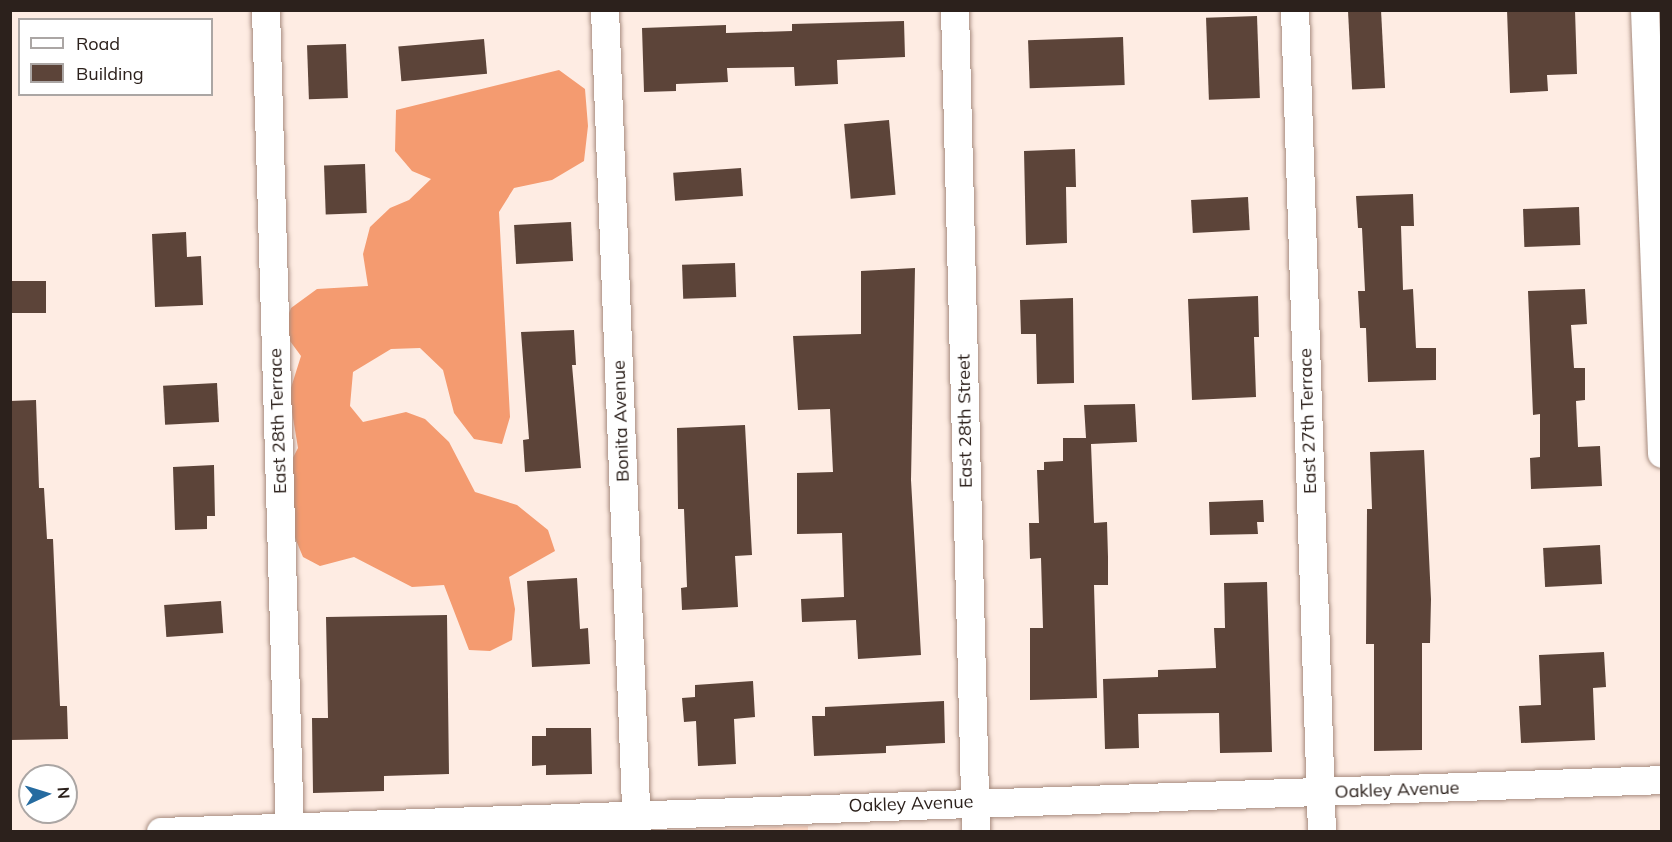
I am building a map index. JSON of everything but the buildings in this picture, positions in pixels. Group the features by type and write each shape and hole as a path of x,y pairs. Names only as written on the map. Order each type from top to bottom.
{"street":[{"name":"East 28th Terrace","path":"266,10 290,829"},
{"name":"Bonita Avenue","path":"605,10 637,822"},
{"name":"East 28th Street","path":"955,10 976,831"},
{"name":"East 27th Terrace","path":"1295,10 1322,831"},
{"path":"1645,10 1656,143 1662,454"},
{"name":"Oakley Avenue","path":"161,831 637,822 975,802 1662,780"}],"shaded area":[{"path":"559,70 585,89 588,126 584,161 552,180 514,188 499,212 510,417 502,444 474,439 454,413 443,370 420,348 391,349 353,372 350,406 363,422 406,412 425,419 449,442 475,492 517,505 548,530 555,551 509,577 515,609 512,640 490,651 469,650 444,585 412,587 354,557 320,566 303,557 293,533 286,471 298,448 289,394 301,356 287,337 287,318 291,308 317,289 368,286 363,254 370,227 390,208 409,200 431,179 412,171 395,151 396,110"},
{"path":"808,826 808,832 664,831 666,830"}]}
